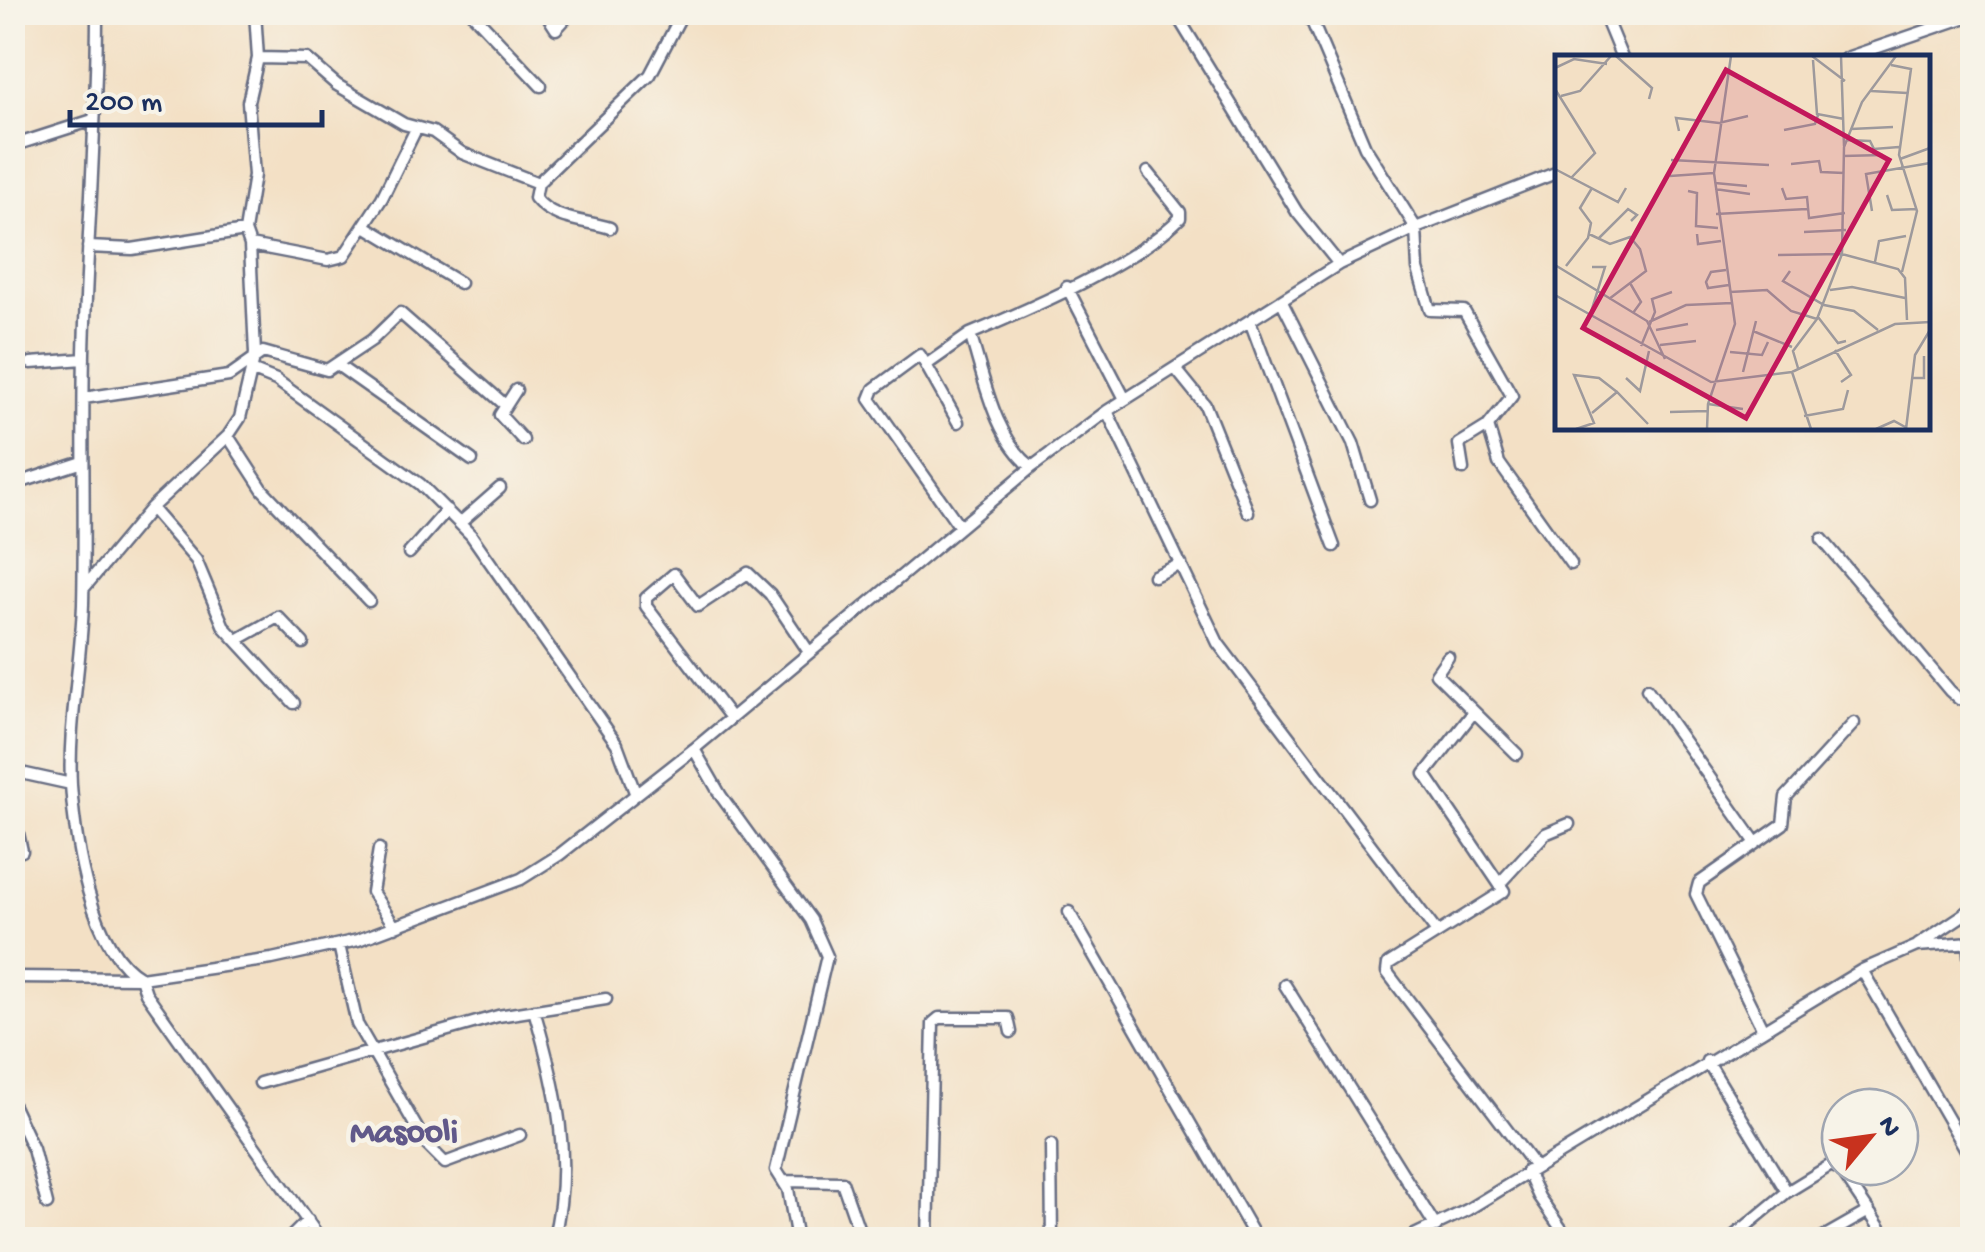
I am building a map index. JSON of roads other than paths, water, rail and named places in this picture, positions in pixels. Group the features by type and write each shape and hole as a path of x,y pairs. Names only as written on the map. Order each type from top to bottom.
{"street":[{"path":"98,12 84,359 83,588 71,784 80,852 101,926 126,970 141,978 146,994 321,1240"},
{"path":"83,588 151,508 228,436 240,418 254,354 250,245 244,231 254,174 248,102 258,58 254,12"},
{"path":"471,12 540,86"},
{"path":"545,12 556,29 567,17"},
{"path":"610,228 572,220 541,204 535,198 538,184 650,75 684,12"},
{"path":"1308,12 1365,148 1416,228 1418,269 1430,310 1464,311 1512,396 1511,404 1494,415 1488,426 1459,444 1463,469"},
{"path":"1603,12 1621,55"},
{"path":"1178,18 1297,212 1339,264"},
{"path":"1856,55 1971,19"},
{"path":"258,58 307,58 337,85 416,129 433,132 462,153 538,184"},
{"path":"12,146 93,120"},
{"path":"250,245 337,259 365,226 416,129"},
{"path":"926,364 970,334 1136,253 1180,218 1148,172"},
{"path":"12,976 141,978 339,944 396,927 521,879 694,750 1032,467 1107,411 1339,264 1416,228 1555,173"},
{"path":"365,226 460,283"},
{"path":"88,248 132,248 244,231"},
{"path":"1068,286 1125,399"},
{"path":"1282,302 1353,443 1370,500"},
{"path":"84,398 229,376 254,354 282,354 322,370 372,340 400,313 504,404"},
{"path":"1250,320 1334,546"},
{"path":"970,334 1001,424 1019,456 1032,467"},
{"path":"958,422 920,355 874,389 870,400 960,527"},
{"path":"31,363 84,359"},
{"path":"336,364 472,460"},
{"path":"1175,368 1205,406 1248,512"},
{"path":"251,370 287,388 420,484 460,523 617,744 636,795"},
{"path":"516,390 504,404 501,420 522,440"},
{"path":"1107,411 1218,643 1436,931"},
{"path":"1488,426 1499,463 1571,564"},
{"path":"228,436 263,490 369,601"},
{"path":"12,485 84,462"},
{"path":"460,523 500,488"},
{"path":"151,508 196,560 220,621 294,704"},
{"path":"409,552 447,510"},
{"path":"1822,539 1958,699 1972,702"},
{"path":"1154,576 1181,564"},
{"path":"732,718 646,606 646,598 674,574 698,606 748,573 770,594 809,652"},
{"path":"237,640 278,617 303,643"},
{"path":"1448,657 1436,674 1517,754"},
{"path":"1648,689 1756,843"},
{"path":"1473,713 1424,774 1501,882 1502,894 1436,931 1388,964 1388,976 1531,1169 1539,1197 1569,1240"},
{"path":"1763,1030 1696,894 1699,883 1784,824 1791,790 1854,723"},
{"path":"694,750 721,796 811,920 825,947 826,963 776,1170 788,1189 797,1240"},
{"path":"12,771 71,784"},
{"path":"12,806 22,850"},
{"path":"1501,882 1545,834 1569,824"},
{"path":"379,849 372,892 396,927"},
{"path":"1404,1240 1436,1228 1625,1116 1707,1061 1862,970 1917,946 1972,909"},
{"path":"1068,912 1257,1240"},
{"path":"1917,946 1970,942 1972,990"},
{"path":"339,944 351,1010 426,1144 444,1162 520,1135"},
{"path":"1862,970 1972,1160"},
{"path":"1286,985 1436,1228"},
{"path":"260,1084 370,1050 534,1010 606,999"},
{"path":"534,1010 562,1128 561,1212 553,1240"},
{"path":"928,1240 933,1023 939,1018 1008,1018 1012,1032"},
{"path":"1707,1061 1787,1192"},
{"path":"12,1104 34,1148 47,1204"},
{"path":"1051,1145 1052,1240"},
{"path":"1729,1240 1787,1192 1831,1166 1840,1170 1888,1240"},
{"path":"783,1182 842,1182 862,1236"},
{"path":"1818,1240 1869,1211"},
{"path":"288,1240 308,1220"}],"district":[{"name":"Masooli","path":"404,1134"}]}
